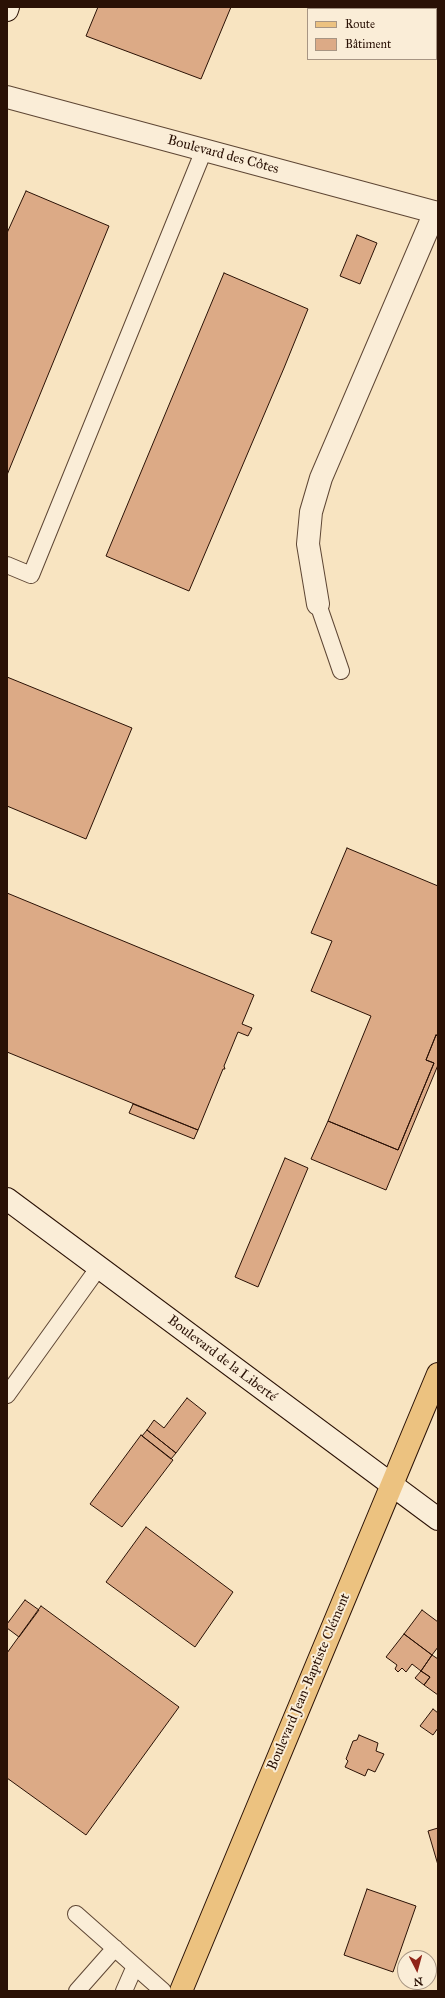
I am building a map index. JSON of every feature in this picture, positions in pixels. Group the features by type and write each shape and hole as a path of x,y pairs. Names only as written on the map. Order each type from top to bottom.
{"main road":[{"name":"Boulevard Jean-Baptiste Clément","path":"181,1991 438,1374"}],"street":[{"name":"Boulevard des Côtes","path":"7,97 437,213"},
{"path":"318,604 308,544 311,512 321,478 437,213"},
{"name":"Boulevard de la Liberté","path":"7,1199 438,1519"}],"lane":[{"path":"7,565 31,575 204,150"},
{"path":"318,604 341,671"},
{"path":"7,1395 99,1267"},
{"path":"76,1914 162,1991"},
{"path":"77,1991 115,1948"},
{"path":"124,1991 135,1966"}],"building":[{"path":"98,7 231,7 201,79 86,36"},
{"path":"26,191 109,226 7,475 7,233"},
{"path":"357,235 377,243 360,284 340,276"},
{"path":"224,273 308,309 189,591 106,556"},
{"path":"7,677 132,728 86,839 7,806"},
{"path":"347,848 438,886 438,1036 436,1035 426,1060 434,1063 398,1150 328,1121 371,1016 311,991 332,941 311,933"},
{"path":"7,893 254,995 242,1024 252,1028 248,1036 238,1032 224,1066 225,1069 223,1069 198,1130 7,1052"},
{"path":"436,1035 438,1036 438,1065 386,1190 311,1159 328,1121 398,1150 434,1063 426,1060"},
{"path":"133,1104 198,1130 194,1139 129,1113"},
{"path":"285,1158 308,1168 258,1287 235,1277"},
{"path":"187,1398 206,1413 176,1453 147,1430 154,1420 164,1428"},
{"path":"147,1430 176,1453 171,1459 142,1436"},
{"path":"141,1435 173,1460 122,1527 90,1504"},
{"path":"146,1527 233,1592 195,1647 106,1582"},
{"path":"25,1600 39,1610 19,1637 7,1628 7,1624"},
{"path":"41,1606 179,1707 86,1835 7,1778 7,1653"},
{"path":"422,1610 438,1622 438,1647 432,1655 404,1634"},
{"path":"404,1634 432,1655 421,1671 412,1664 406,1672 402,1668 398,1672 395,1669 397,1665 386,1657"},
{"path":"432,1655 438,1659 438,1695 424,1685 430,1677 421,1671"},
{"path":"421,1671 430,1677 424,1685 415,1678"},
{"path":"433,1709 438,1713 438,1728 433,1735 420,1726"},
{"path":"359,1735 378,1743 376,1751 384,1754 375,1772 368,1769 365,1776 345,1767 348,1761 346,1759 353,1741 357,1740"},
{"path":"438,1828 438,1865 428,1831"},
{"path":"367,1889 416,1906 401,1950 397,1950 397,1961 393,1972 344,1955"}]}
